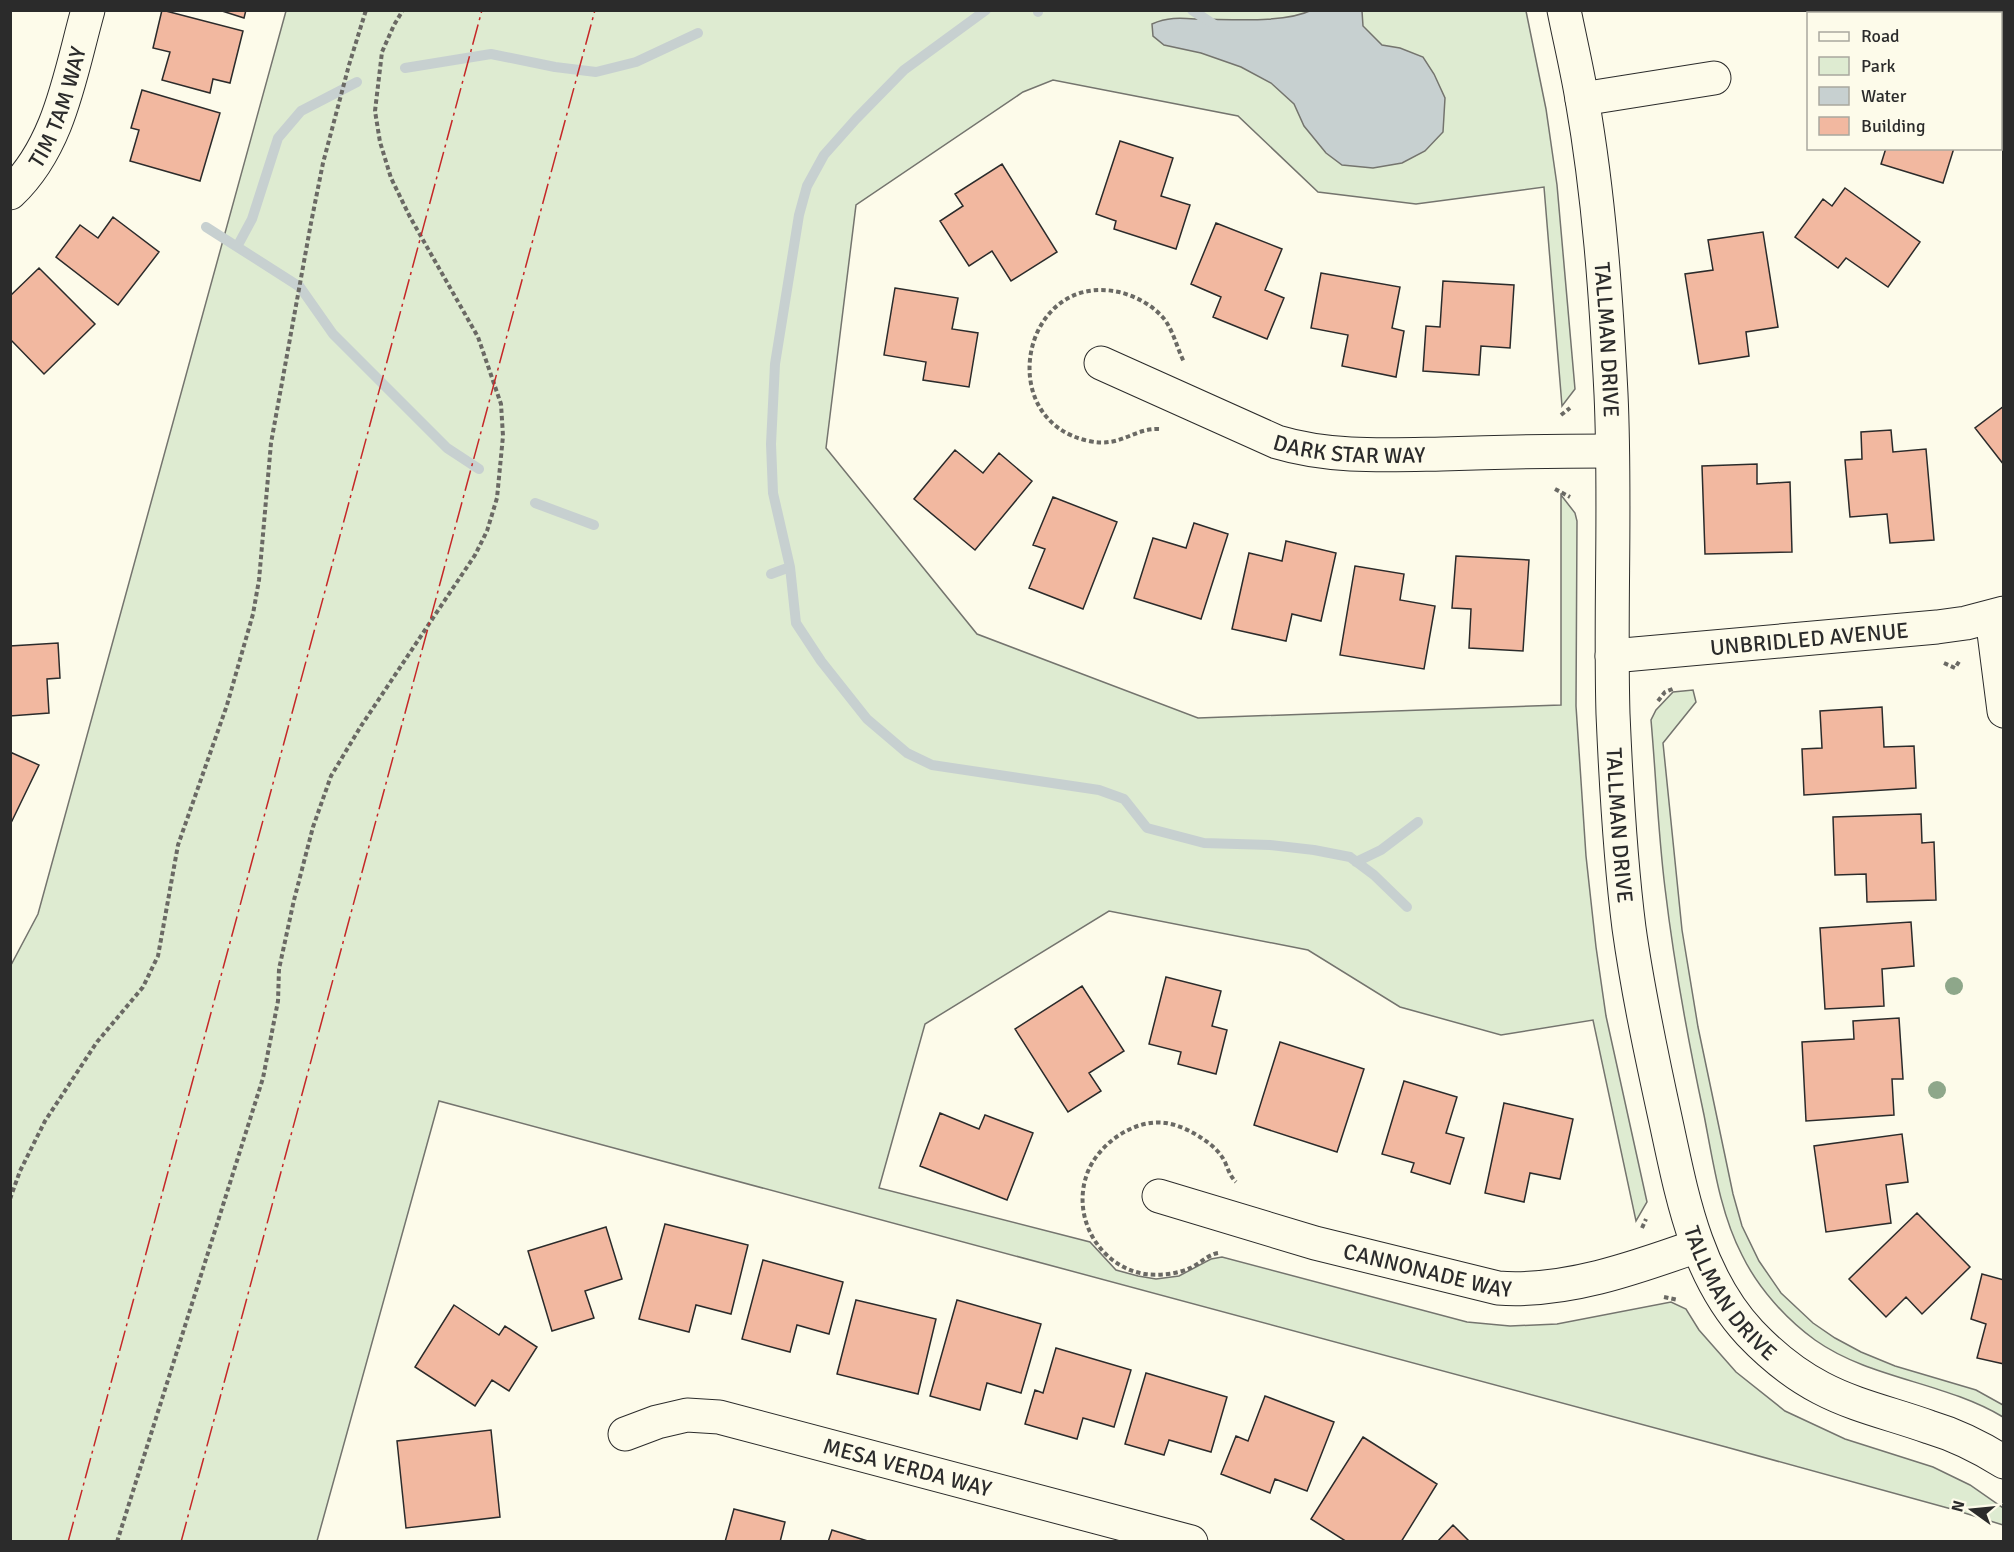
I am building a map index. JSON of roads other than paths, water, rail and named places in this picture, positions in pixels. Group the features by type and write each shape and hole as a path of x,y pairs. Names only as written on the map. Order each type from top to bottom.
{"street":[{"name":"TIM TAM WAY","path":"10,193 21,184 39,159 54,130 88,10"},
{"name":"TALLMAN DRIVE","path":"1564,10 1582,99 1599,221 1607,312 1612,450 1612,656 1617,792 1629,925 1661,1099 1697,1246 1716,1285 1740,1320 1772,1354 1800,1376 1839,1397 1956,1436 2004,1462"},
{"path":"1582,99 1714,78"},
{"name":"DARK STAR WAY","path":"1101,363 1277,442 1301,450 1386,455 1612,450"},
{"path":"1998,615 2004,711"},
{"name":"UNBRIDLED AVENUE","path":"1612,656 1937,627 1998,615"},
{"name":"CANNONADE WAY","path":"1159,1196 1315,1243 1498,1288 1522,1290 1562,1285 1638,1265 1697,1246"},
{"name":"MESA VERDA WAY","path":"625,1434 657,1422 687,1415 719,1417 1191,1542"}],"water":[{"path":"1312,10 1362,11 1363,26 1382,45 1400,48 1423,57 1445,98 1443,132 1425,151 1402,163 1373,168 1342,165 1326,153 1304,126 1294,104 1271,83 1241,67 1201,53 1164,45 1153,36 1152,24 1169,19 1271,19"}],"waterway":[{"path":"771,574 790,567 773,493 771,444 775,364 799,215 807,186 824,155 904,70 986,10"},
{"path":"1192,10 1216,26"},
{"path":"405,68 491,54 555,67 596,72 636,62 698,33"},
{"path":"238,245 252,219 278,138 301,111 357,82"},
{"path":"206,227 300,287 333,334 447,448 479,469"},
{"path":"535,503 594,525"},
{"path":"790,567 796,623 821,661 867,719 907,753 932,765 1099,790 1124,799 1147,828 1204,843 1270,845 1350,857 1374,875 1407,907"},
{"path":"1356,862 1381,850 1418,822"}]}
